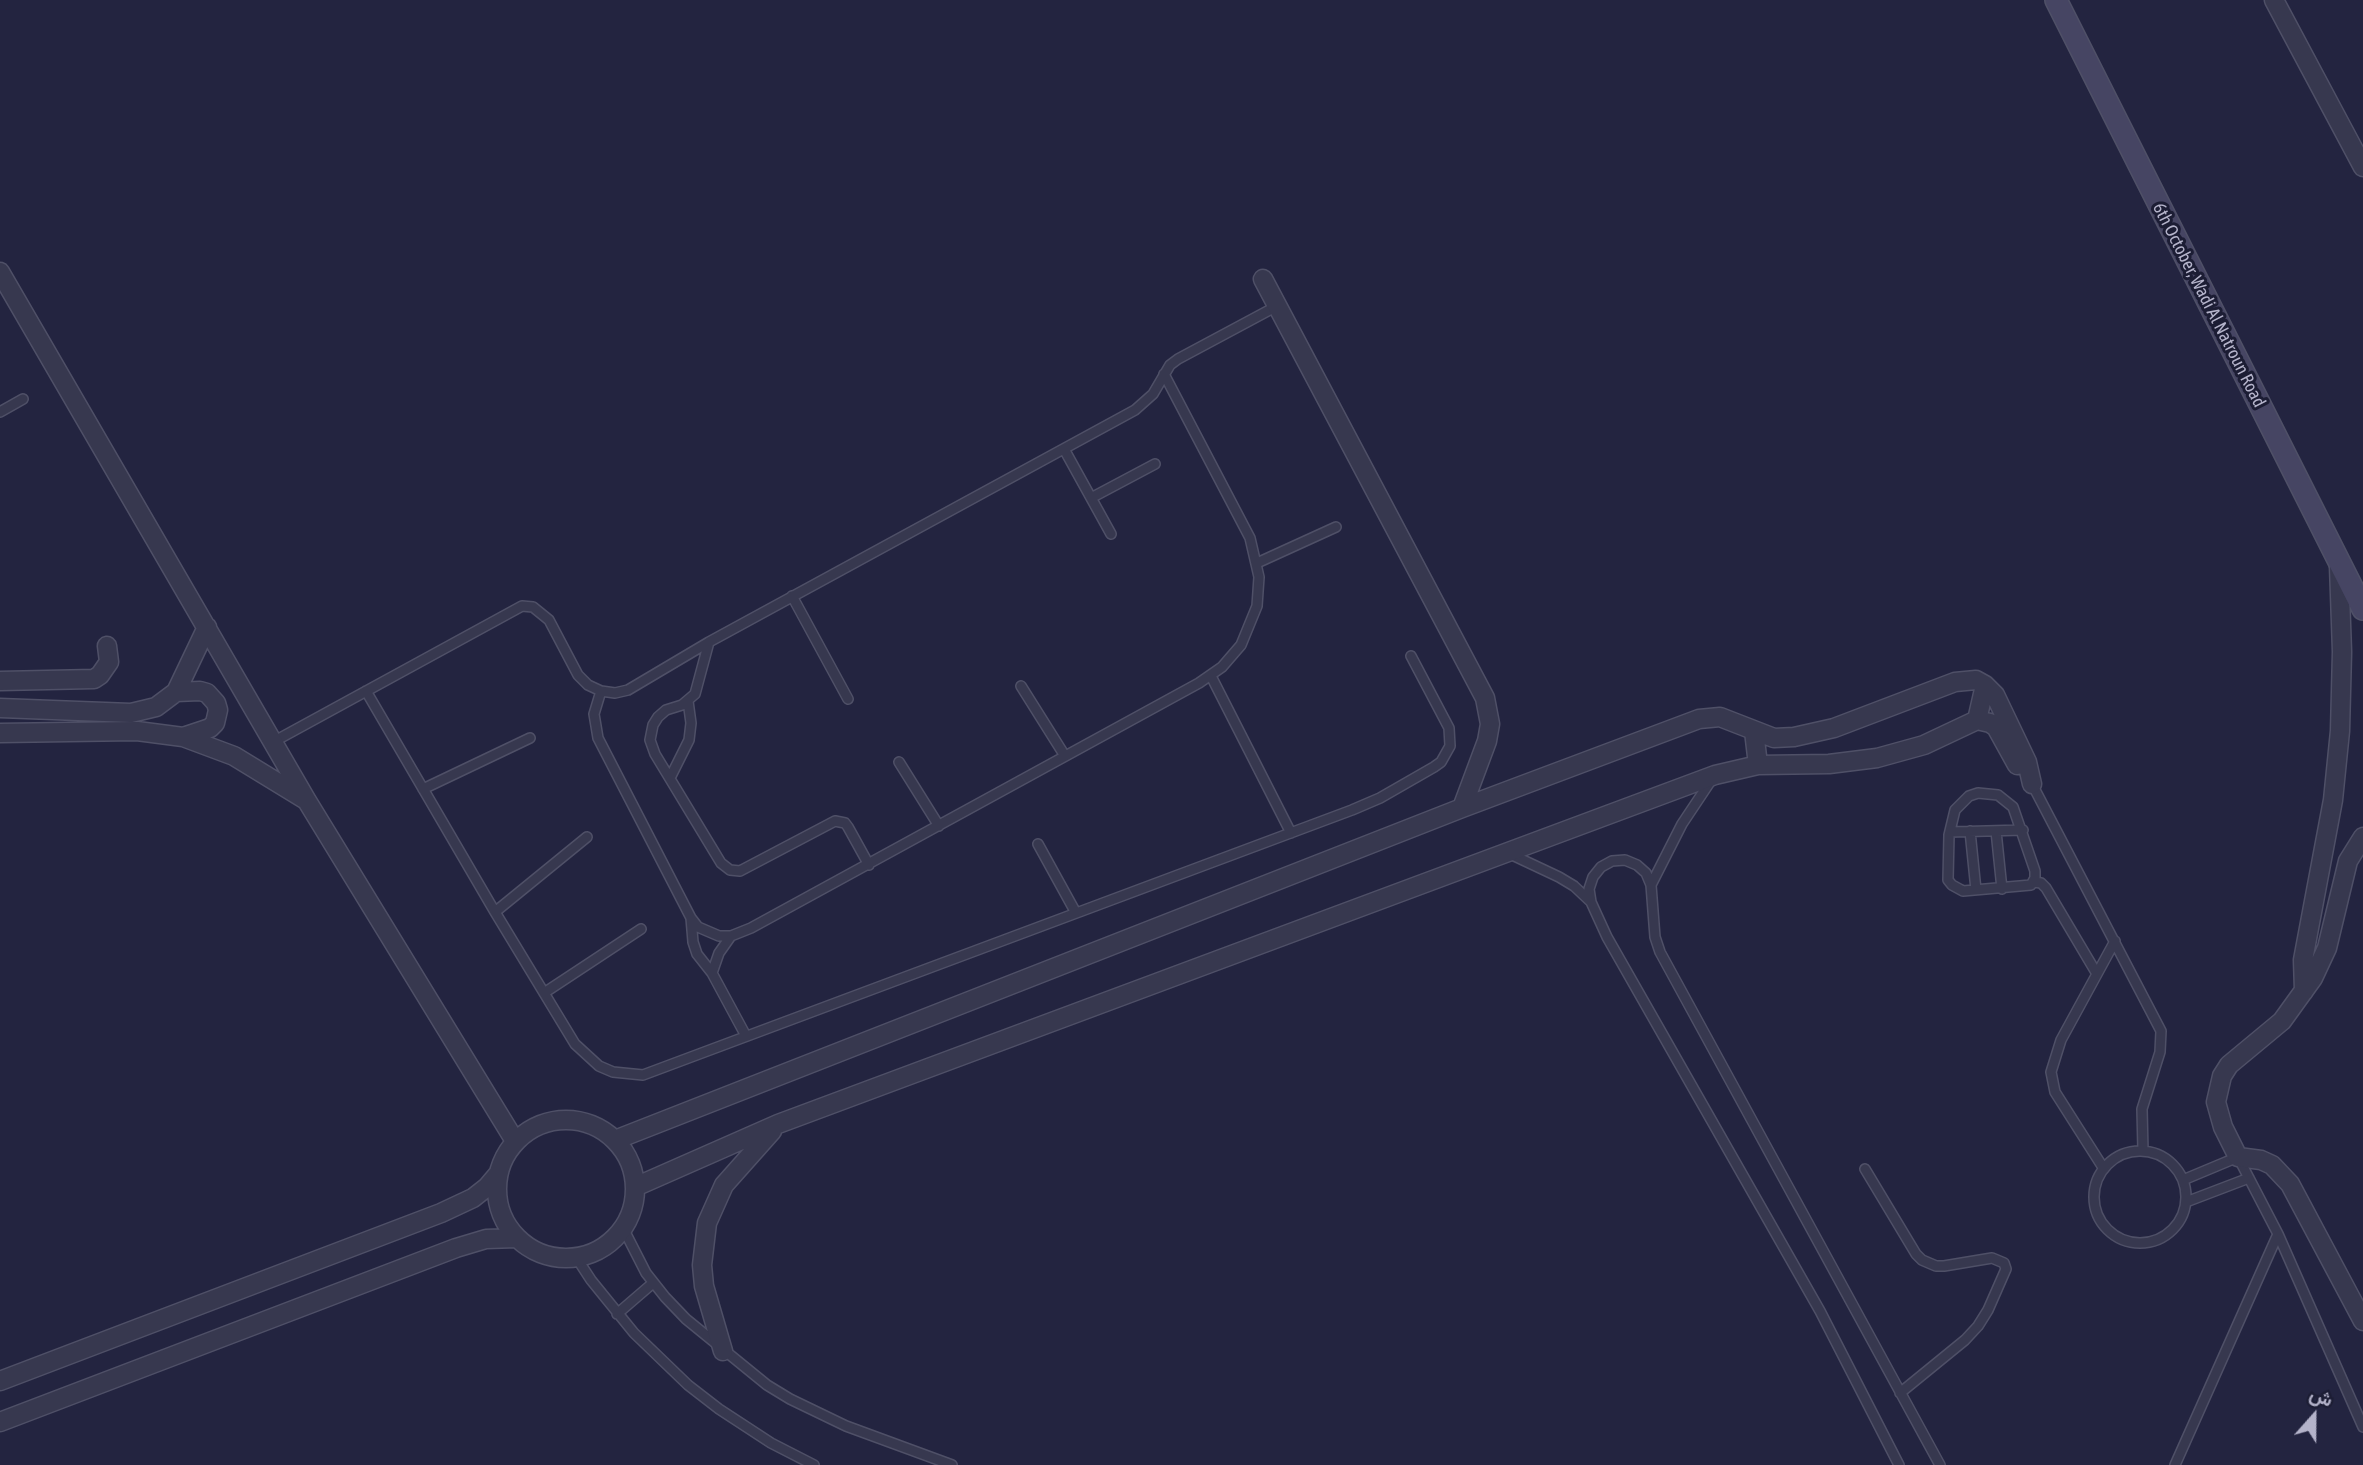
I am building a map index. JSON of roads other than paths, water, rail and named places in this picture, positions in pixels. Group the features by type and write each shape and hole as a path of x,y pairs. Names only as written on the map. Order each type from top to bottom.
{"street":[{"name":"6th October, Wadi Al Natroun Road","path":"2056,0 2363,610"},
{"path":"2274,0 2363,167"},
{"path":"0,272 307,801 515,1141"},
{"path":"1263,279 1485,698 1490,724 1487,741 1462,808"},
{"path":"2304,991 2303,960 2329,823 2340,732 2342,652 2339,562"},
{"path":"0,708 131,713 156,707 176,692 207,627"},
{"path":"0,681 93,679 100,675 109,662 107,646"},
{"path":"615,1140 1462,808 1699,719 1720,717 1773,737 1814,734 1834,729 1955,682 1976,680 1995,695 2022,751 2032,784"},
{"path":"1977,720 1985,685"},
{"path":"176,692 207,693 216,703 218,710 215,723 210,728 183,737"},
{"path":"635,1186 778,1124 1715,775 1758,765 1829,764 1877,758 1924,745 1977,720 1996,727 2018,767 2032,784"},
{"path":"0,734 129,731 183,737 234,756 307,801"},
{"path":"1754,731 1758,765"},
{"path":"2363,837 2348,861 2321,963 2282,1021 2262,1040 2239,1056 2222,1076 2216,1102 2218,1115 2238,1157 2260,1160 2272,1166 2290,1184 2363,1321"},
{"path":"563,1119 582,1121 600,1128 615,1140 632,1166 635,1186 632,1209 623,1228 602,1247 576,1257 563,1258 538,1252 517,1238 503,1219 497,1197 498,1174 507,1151 515,1141 537,1125 563,1119"},
{"path":"723,1351 704,1286 702,1265 707,1223 724,1185 778,1124"},
{"path":"0,1381 441,1213 473,1198 498,1174"},
{"path":"0,1422 471,1242 502,1237 517,1238"}],"lane":[{"path":"274,742 522,606 533,607 549,620 578,675 588,685 615,693 628,690 792,596 1135,410 1153,394 1164,374 1178,359 1277,306"},
{"path":"601,691 594,714 598,738 691,918 708,933 731,936 751,929 1211,676 1241,645 1253,619 1259,591 1258,563 1244,526 1164,374"},
{"path":"0,412 23,400"},
{"path":"1064,449 1111,534"},
{"path":"1091,498 1155,464"},
{"path":"1258,563 1336,527"},
{"path":"792,596 848,699"},
{"path":"709,642 698,687 688,701 666,710 658,717 651,732 652,747 721,863 730,870 745,869 835,821 845,823 869,865"},
{"path":"366,691 495,912 582,1052 599,1066 613,1072 643,1075 1291,833 1380,797 1434,767 1446,755 1450,746 1448,728 1411,656"},
{"path":"1211,676 1291,833"},
{"path":"1021,686 1065,756"},
{"path":"670,778 689,740 691,723 688,701"},
{"path":"423,789 530,738"},
{"path":"899,762 939,826"},
{"path":"1651,885 1682,824 1715,775"},
{"path":"2032,784 2161,1031 2160,1052 2142,1109 2143,1151"},
{"path":"2034,882 2035,875 2013,807 2006,800 1988,793 1969,796 1961,802 1955,810 1950,832 1948,880 1952,886 1963,891 2027,887 2034,882 2041,883 2097,974"},
{"path":"1950,832 2022,830"},
{"path":"1970,831 1976,890"},
{"path":"1996,831 2002,889"},
{"path":"495,912 587,836"},
{"path":"1038,844 1076,913"},
{"path":"1507,852 1559,877 1574,886 1591,902"},
{"path":"1899,1465 1819,1311 1607,937 1591,902 1589,889 1593,877 1601,867 1612,861 1625,860 1646,873 1651,885 1653,924 1660,952 1940,1465"},
{"path":"691,918 697,954 712,973 746,1037"},
{"path":"544,993 641,929"},
{"path":"712,973 719,953 731,936"},
{"path":"2104,1169 2055,1092 2051,1072 2060,1040 2115,941"},
{"path":"2143,1151 2153,1153 2171,1163 2183,1180 2186,1202 2180,1220 2172,1231 2161,1239 2134,1243 2120,1239 2100,1221 2094,1194 2104,1169 2121,1155 2143,1151"},
{"path":"2183,1180 2238,1157 2278,1234 2363,1426"},
{"path":"1865,1169 1922,1260 1936,1266 1944,1266 1992,1258 2004,1263 2006,1269 1989,1310 1978,1326 1965,1340 1900,1393"},
{"path":"2186,1202 2249,1178"},
{"path":"623,1228 653,1283 686,1319 767,1385 817,1413 952,1465"},
{"path":"2175,1465 2278,1234"},
{"path":"576,1257 617,1314 661,1361 719,1409 771,1443 814,1465"},
{"path":"617,1314 653,1283"}]}
